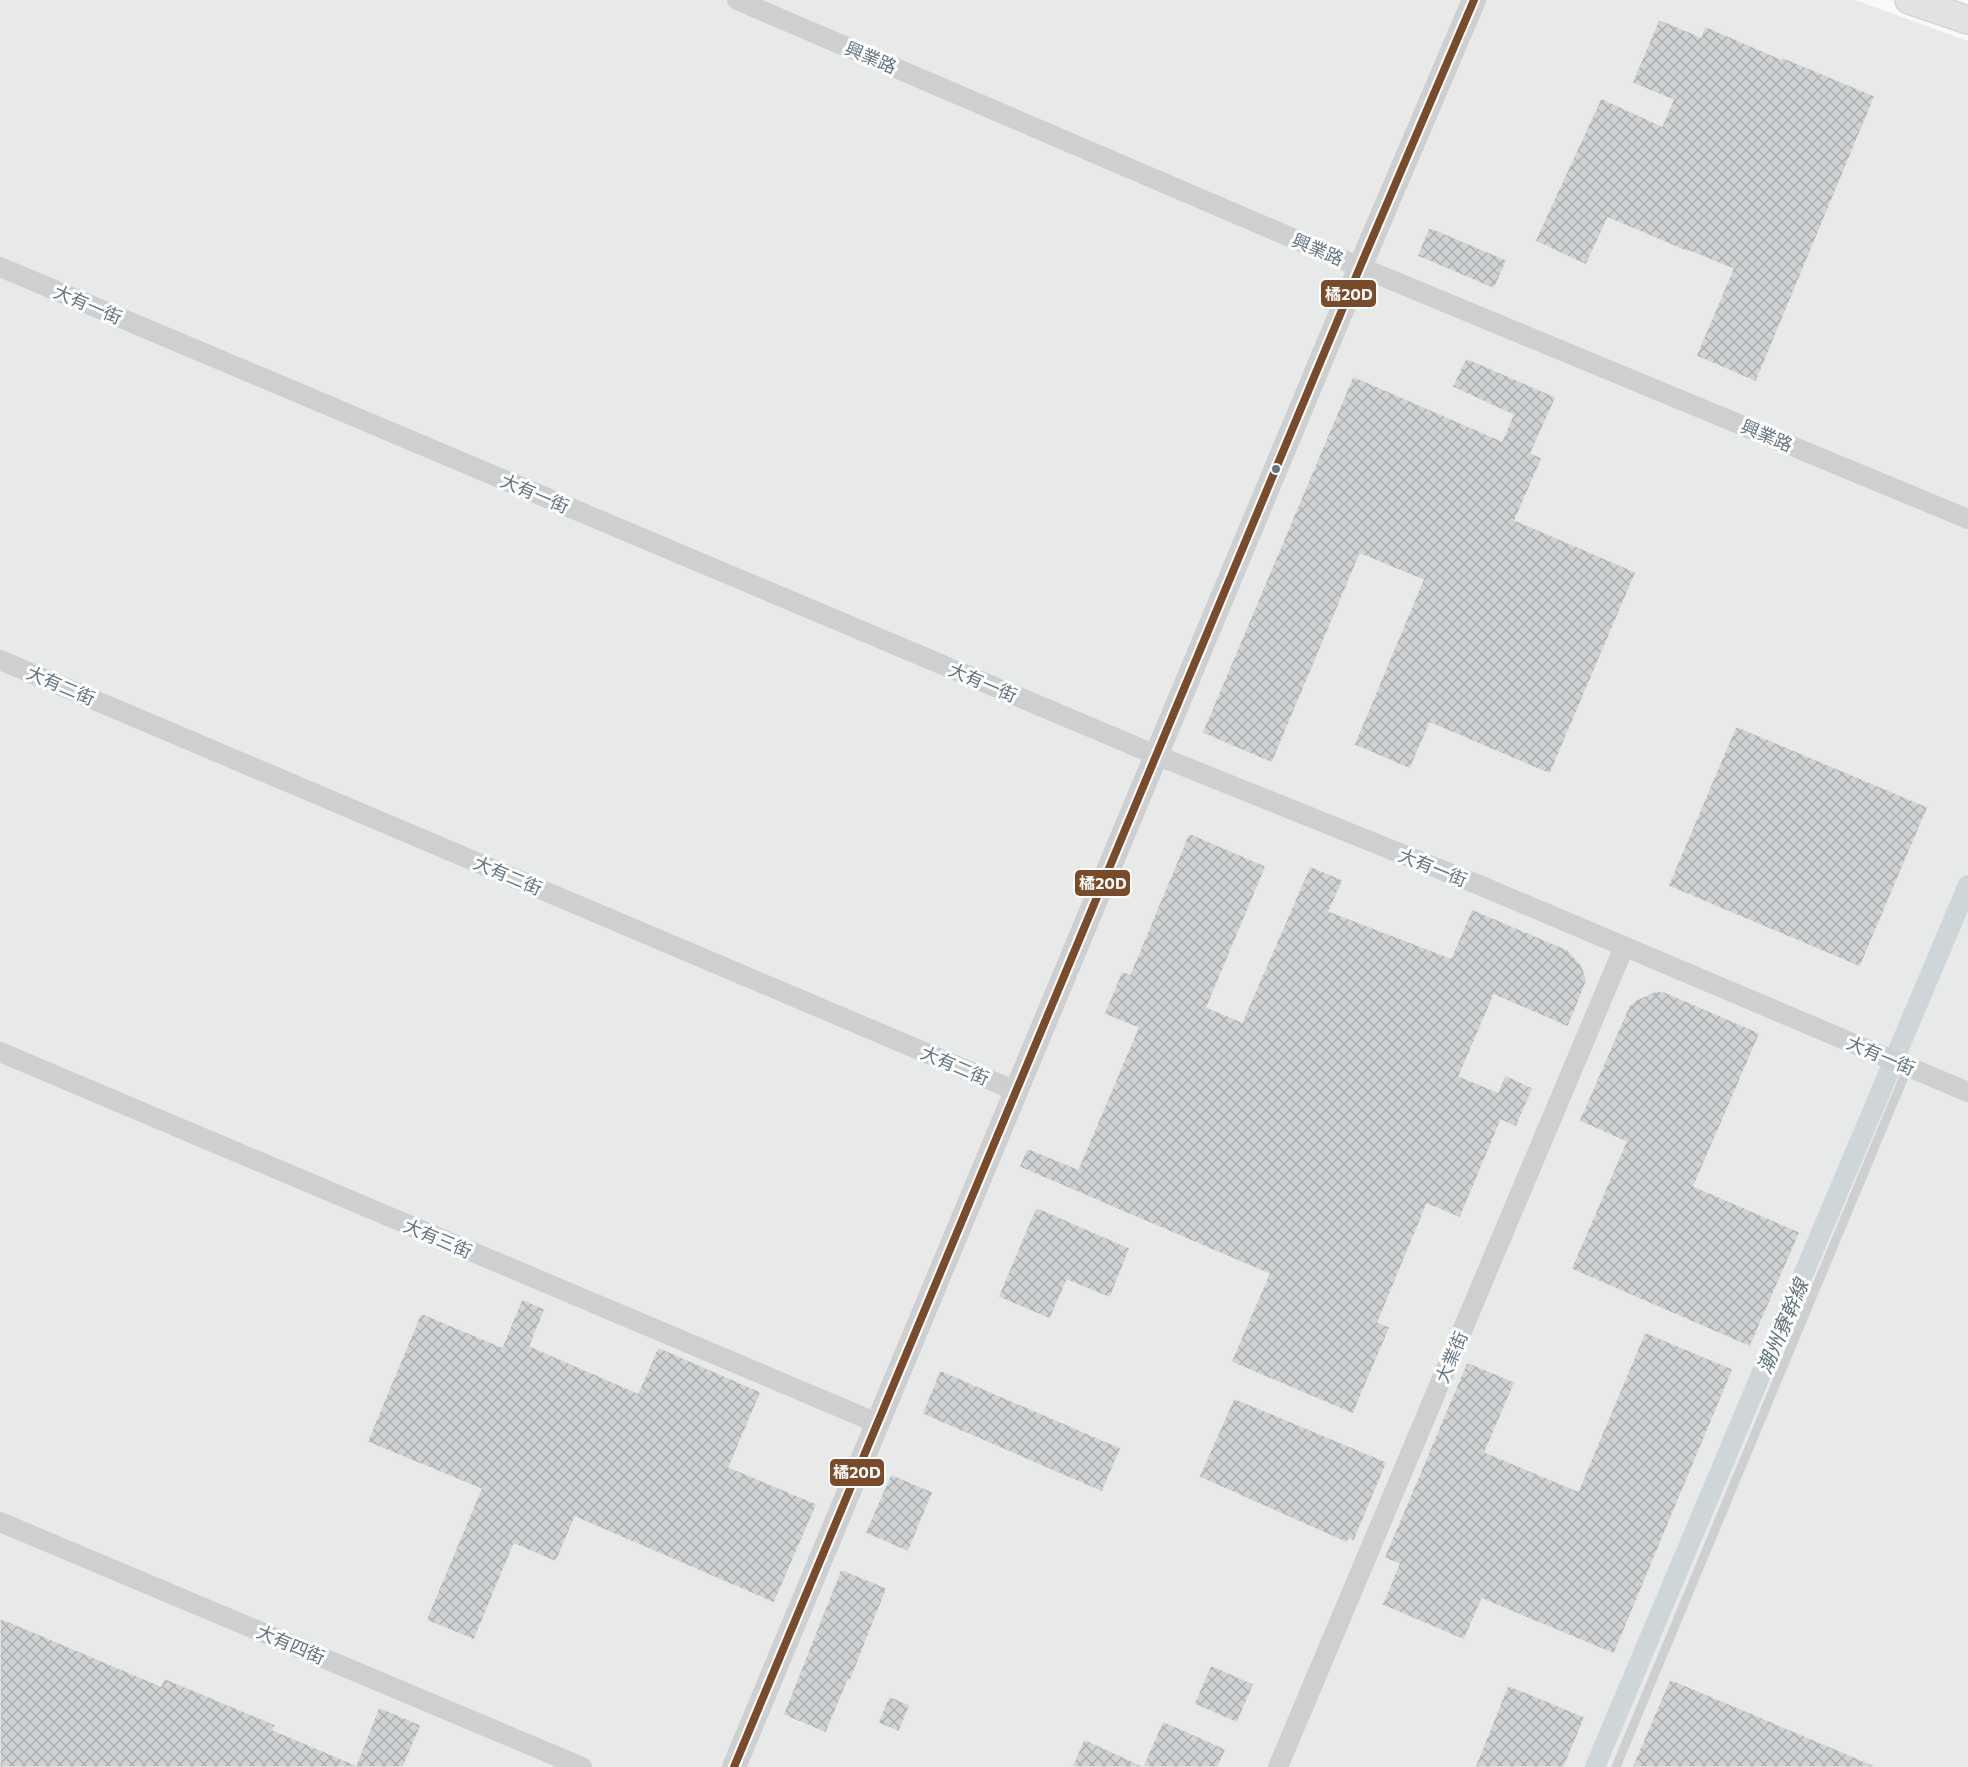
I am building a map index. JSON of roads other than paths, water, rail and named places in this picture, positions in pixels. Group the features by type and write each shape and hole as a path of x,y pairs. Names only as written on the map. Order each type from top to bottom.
{"main road":[{"path":"1909,0 1968,20"}],"street":[{"name":"興業路","path":"737,0 1360,267 1968,519"},
{"path":"734,1767 1156,754 1474,0"},
{"name":"大有一街","path":"0,267 1156,754 1968,1092"},
{"name":"大有二街","path":"0,660 1016,1091"},
{"name":"大業街","path":"1278,1767 1624,947"},
{"name":"大有三街","path":"0,1052 877,1423"},
{"name":"大有四街","path":"0,1522 582,1767"}],"lane":[{"path":"1616,1767 1908,1067"}],"waterway":[{"name":"潮州寮幹線","path":"1595,1767 1968,885"}]}
